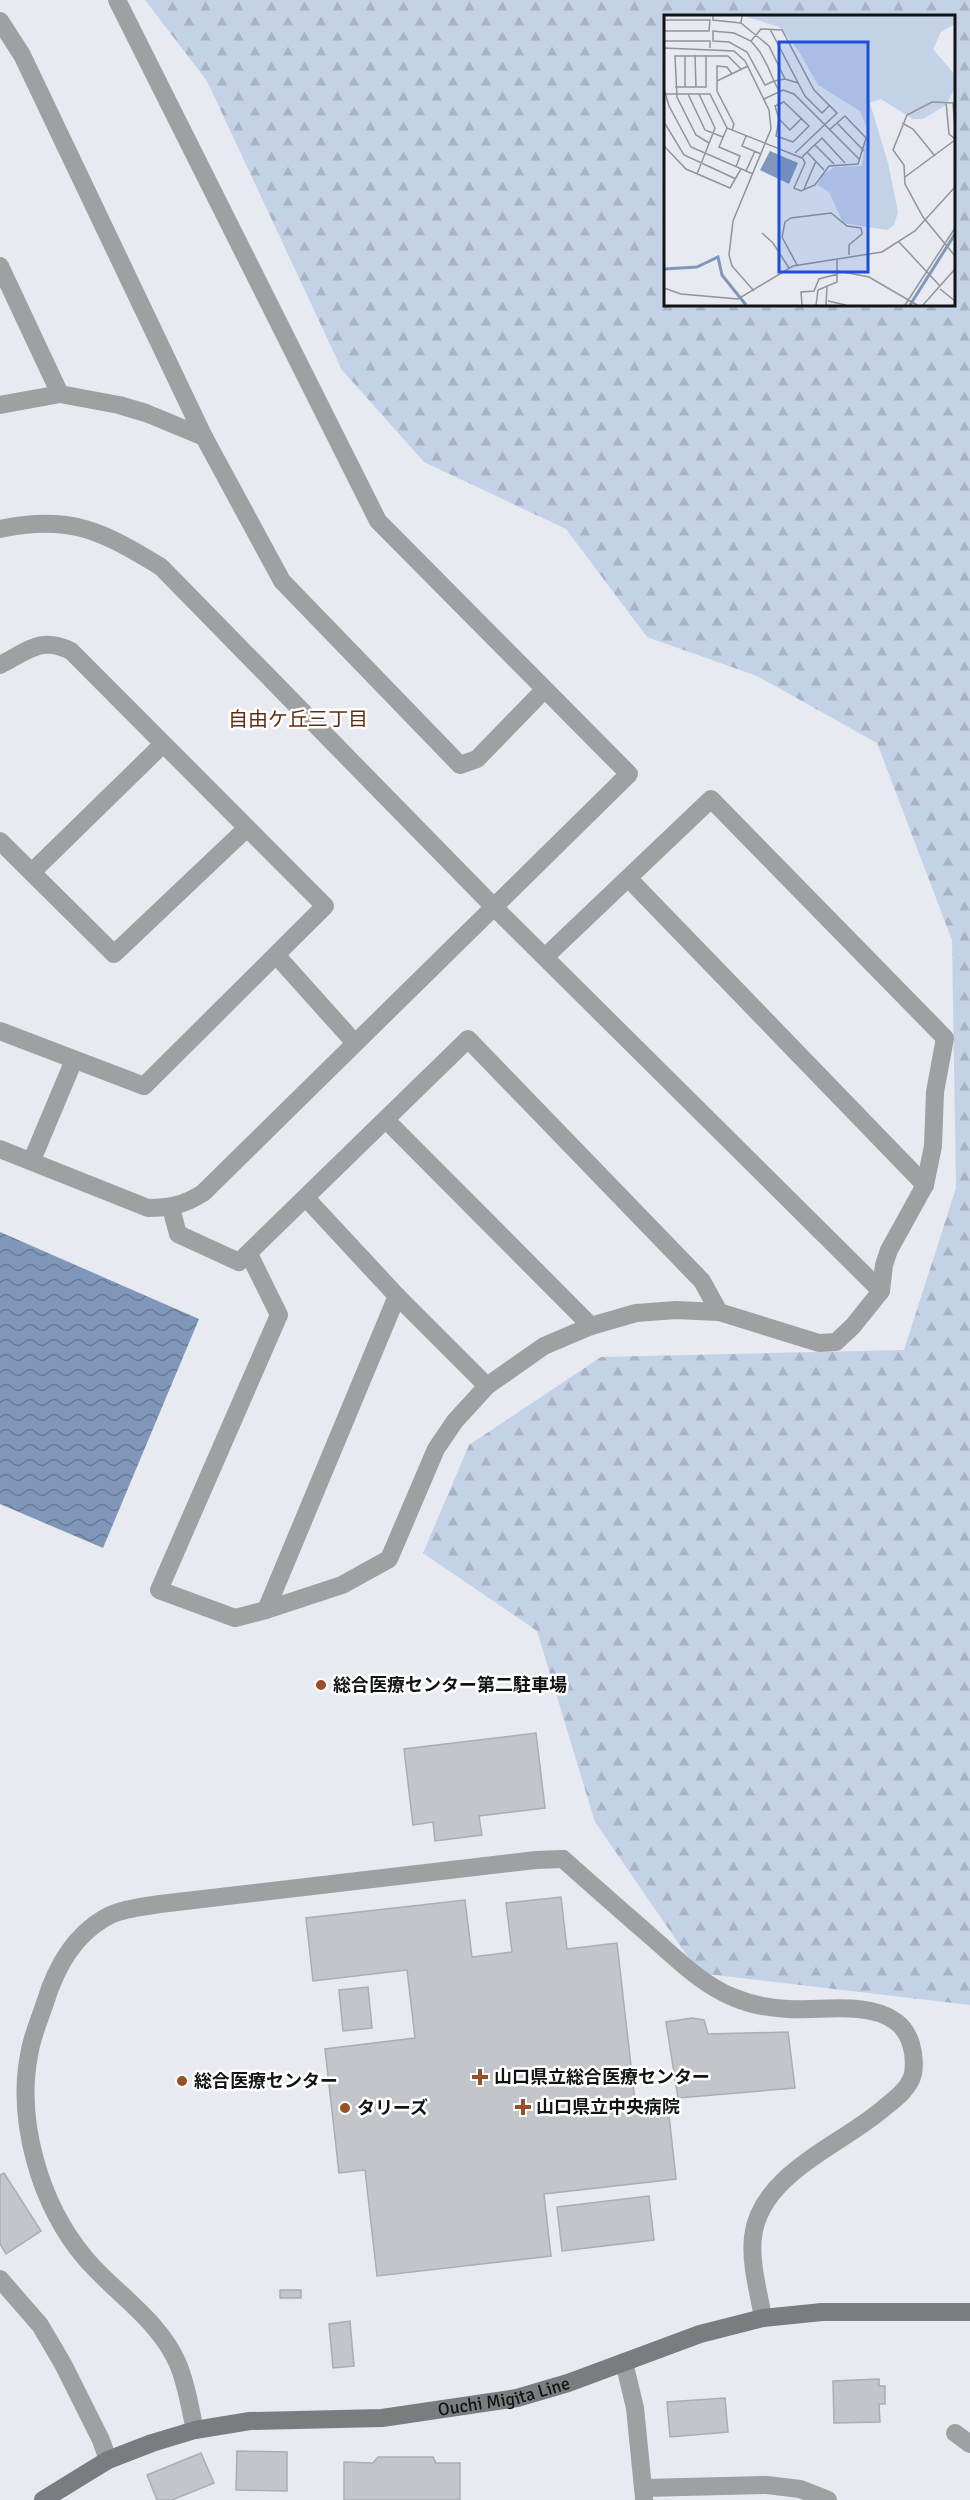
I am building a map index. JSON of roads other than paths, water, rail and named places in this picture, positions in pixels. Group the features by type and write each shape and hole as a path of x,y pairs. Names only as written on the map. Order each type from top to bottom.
{"main road":[{"name":"Ouchi Migita Line","path":"43,2500 108,2460 195,2430 250,2421 382,2418 517,2398 700,2334 763,2318 822,2312 970,2312"}],"street":[{"path":"0,1149 148,1208 171,1208 187,1203 203,1193 629,774 378,521 117,0"},
{"path":"0,21 22,55 204,437 282,581 460,765 477,759 544,690"},
{"path":"0,266 60,394"},
{"path":"0,405 60,394 119,405 204,437"},
{"path":"0,528 34,523 62,523 90,529 117,540 161,567 493,906 881,1291"},
{"path":"0,665 39,645 55,644 71,651 162,745 325,906 144,1086 0,1031"},
{"path":"32,872 162,745"},
{"path":"249,1254 279,1315 159,1590 235,1618 342,1585 389,1559 436,1449 455,1421 488,1386 544,1346 591,1326 636,1313 676,1310 719,1312 819,1343 836,1342 853,1326 881,1291 884,1265 889,1250 925,1185 933,1146 935,1092 945,1038 711,799 545,957"},
{"path":"0,841 114,954 247,828"},
{"path":"629,879 925,1185"},
{"path":"277,956 355,1043"},
{"path":"171,1208 178,1234 239,1262 468,1039 702,1281 719,1312"},
{"path":"32,1160 74,1060"},
{"path":"386,1120 591,1326"},
{"path":"306,1198 397,1296 488,1386"},
{"path":"266,1610 397,1296"},
{"path":"195,2430 178,2365 159,2332 86,2258 58,2218 38,2169 28,2123 27,2086 30,2051 48,1993 61,1962 82,1935 104,1918 126,1910 160,1904 536,1860 563,1859 701,1981 734,1998 760,2006 790,2009 836,2008 876,2013 894,2020 906,2031 914,2065 912,2076 903,2092 863,2126 791,2173 772,2191 759,2211 753,2238 763,2318"},
{"path":"0,2279 40,2325 63,2364 101,2440 108,2460"},
{"path":"624,2362 635,2408 644,2494 767,2485 800,2489 828,2500"}],"water":[{"path":"0,1232 199,1319 103,1548 0,1504"}],"place":[{"name":"総合医療センター第二駐車場","path":"321,1685"},
{"name":"山口県立総合医療センター","path":"480,2077"},
{"name":"総合医療センター","path":"182,2081"},
{"name":"山口県立中央病院","path":"523,2107"},
{"name":"タリーズ","path":"345,2108"}],"district":[{"name":"自由ケ丘三丁目","path":"298,719"}]}
